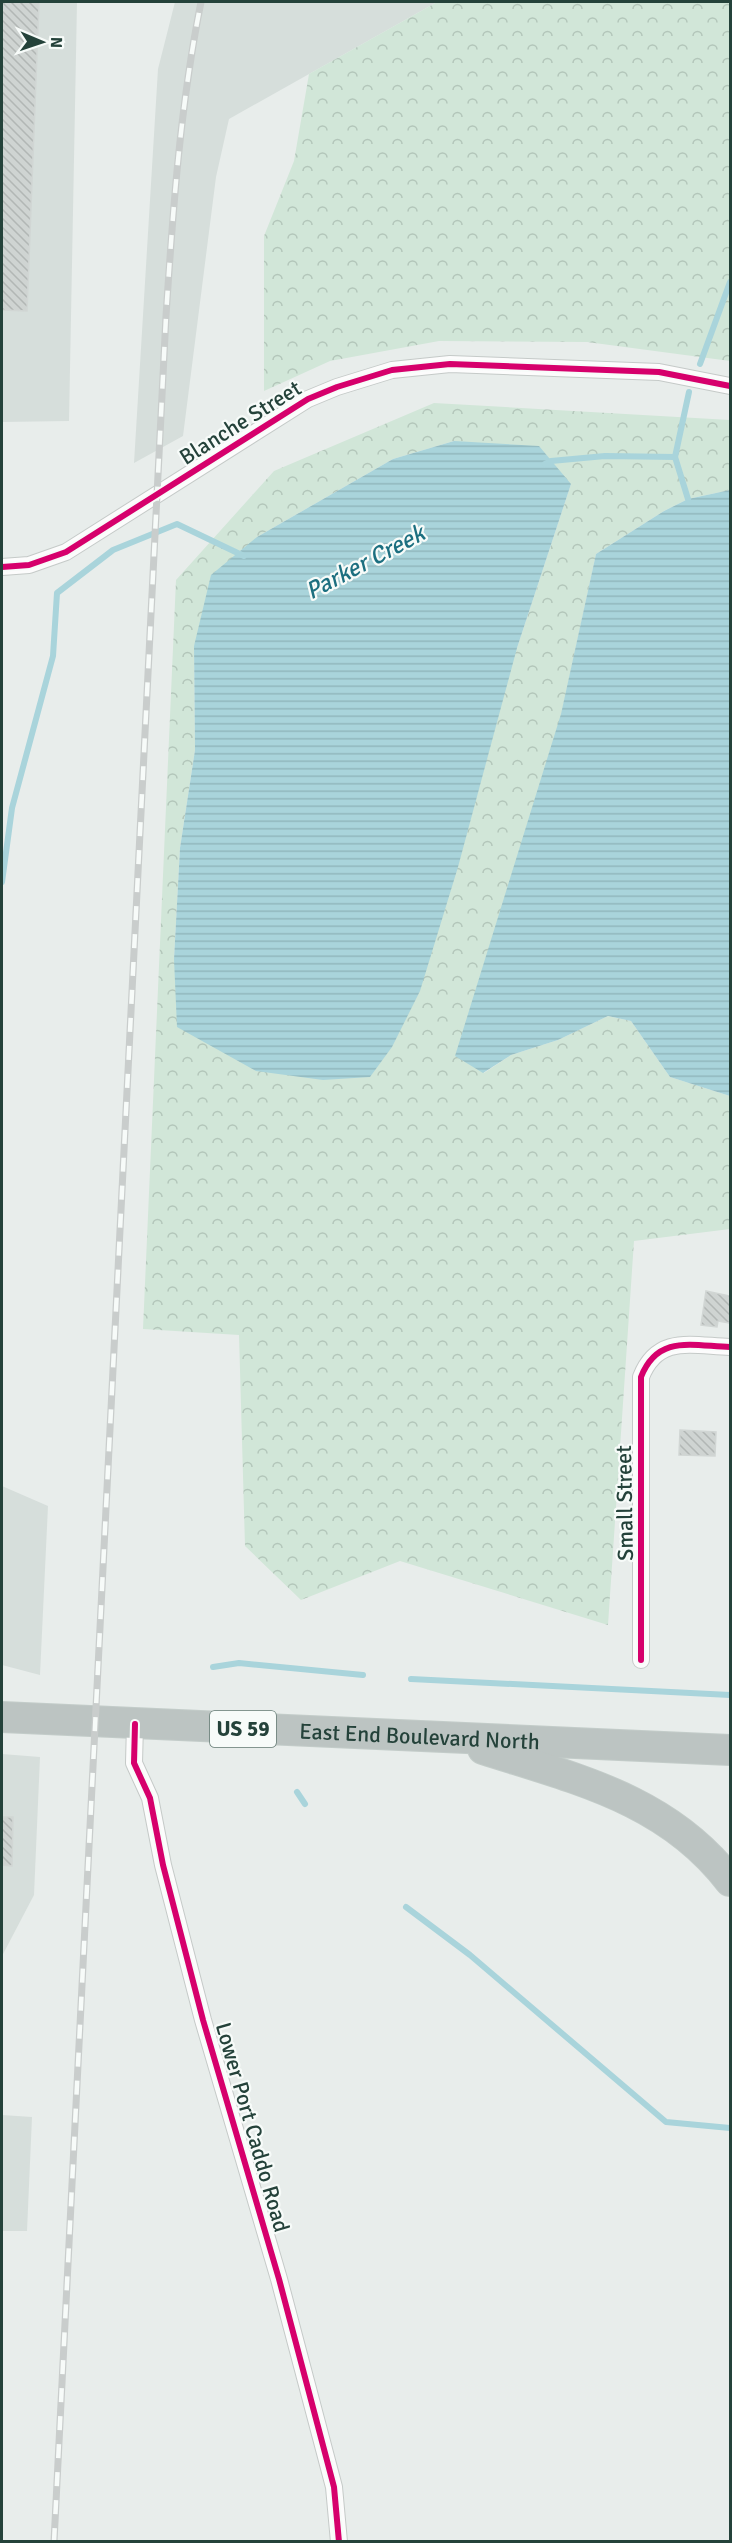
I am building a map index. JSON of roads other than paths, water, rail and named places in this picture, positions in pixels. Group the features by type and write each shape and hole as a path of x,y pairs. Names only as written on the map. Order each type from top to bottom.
{"highway":[{"path":"2,1696 41,1719"},
{"name":"East End Boulevard North","path":"2,1716 730,1750"},
{"path":"2,1724 41,1719"},
{"path":"446,1737 627,1797 669,1822 687,1836 730,1881"}],"street":[{"name":"Blanche Street","path":"2,567 29,565 66,552 308,399 337,387 392,370 450,364 647,372 680,375 730,386"},
{"name":"Small Street","path":"641,1660 641,1377 646,1364 659,1351 675,1345 730,1347"},
{"name":"Lower Port Caddo Road","path":"135,1724 134,1763 150,1798 163,1865 200,2009 279,2278 334,2487 339,2541"}],"water":[{"path":"454,441 539,446 571,484 517,648 458,867 420,991 392,1047 370,1077 323,1080 256,1071 177,1027 174,959 180,848 195,750 194,646 211,575 257,537 393,459"},
{"path":"730,490 730,1096 670,1077 631,1021 608,1016 558,1040 511,1055 483,1073 455,1056 561,714 596,554 664,511 688,499"}],"waterway":[{"name":"Parker Creek","path":"700,364 730,282"},
{"name":"Parker Creek","path":"545,464 551,461 605,456 675,457 689,392"},
{"path":"675,457 688,499"},
{"name":"Parker Creek","path":"2,882 12,808 53,656 57,593 113,550 177,524 244,556"},
{"path":"213,1667 239,1663 363,1675"},
{"path":"411,1679 730,1695"},
{"path":"297,1792 305,1804"},
{"path":"406,1907 470,1955 666,2122 730,2128"}],"railway":[{"path":"54,2542 166,316 183,119 201,2"}]}
